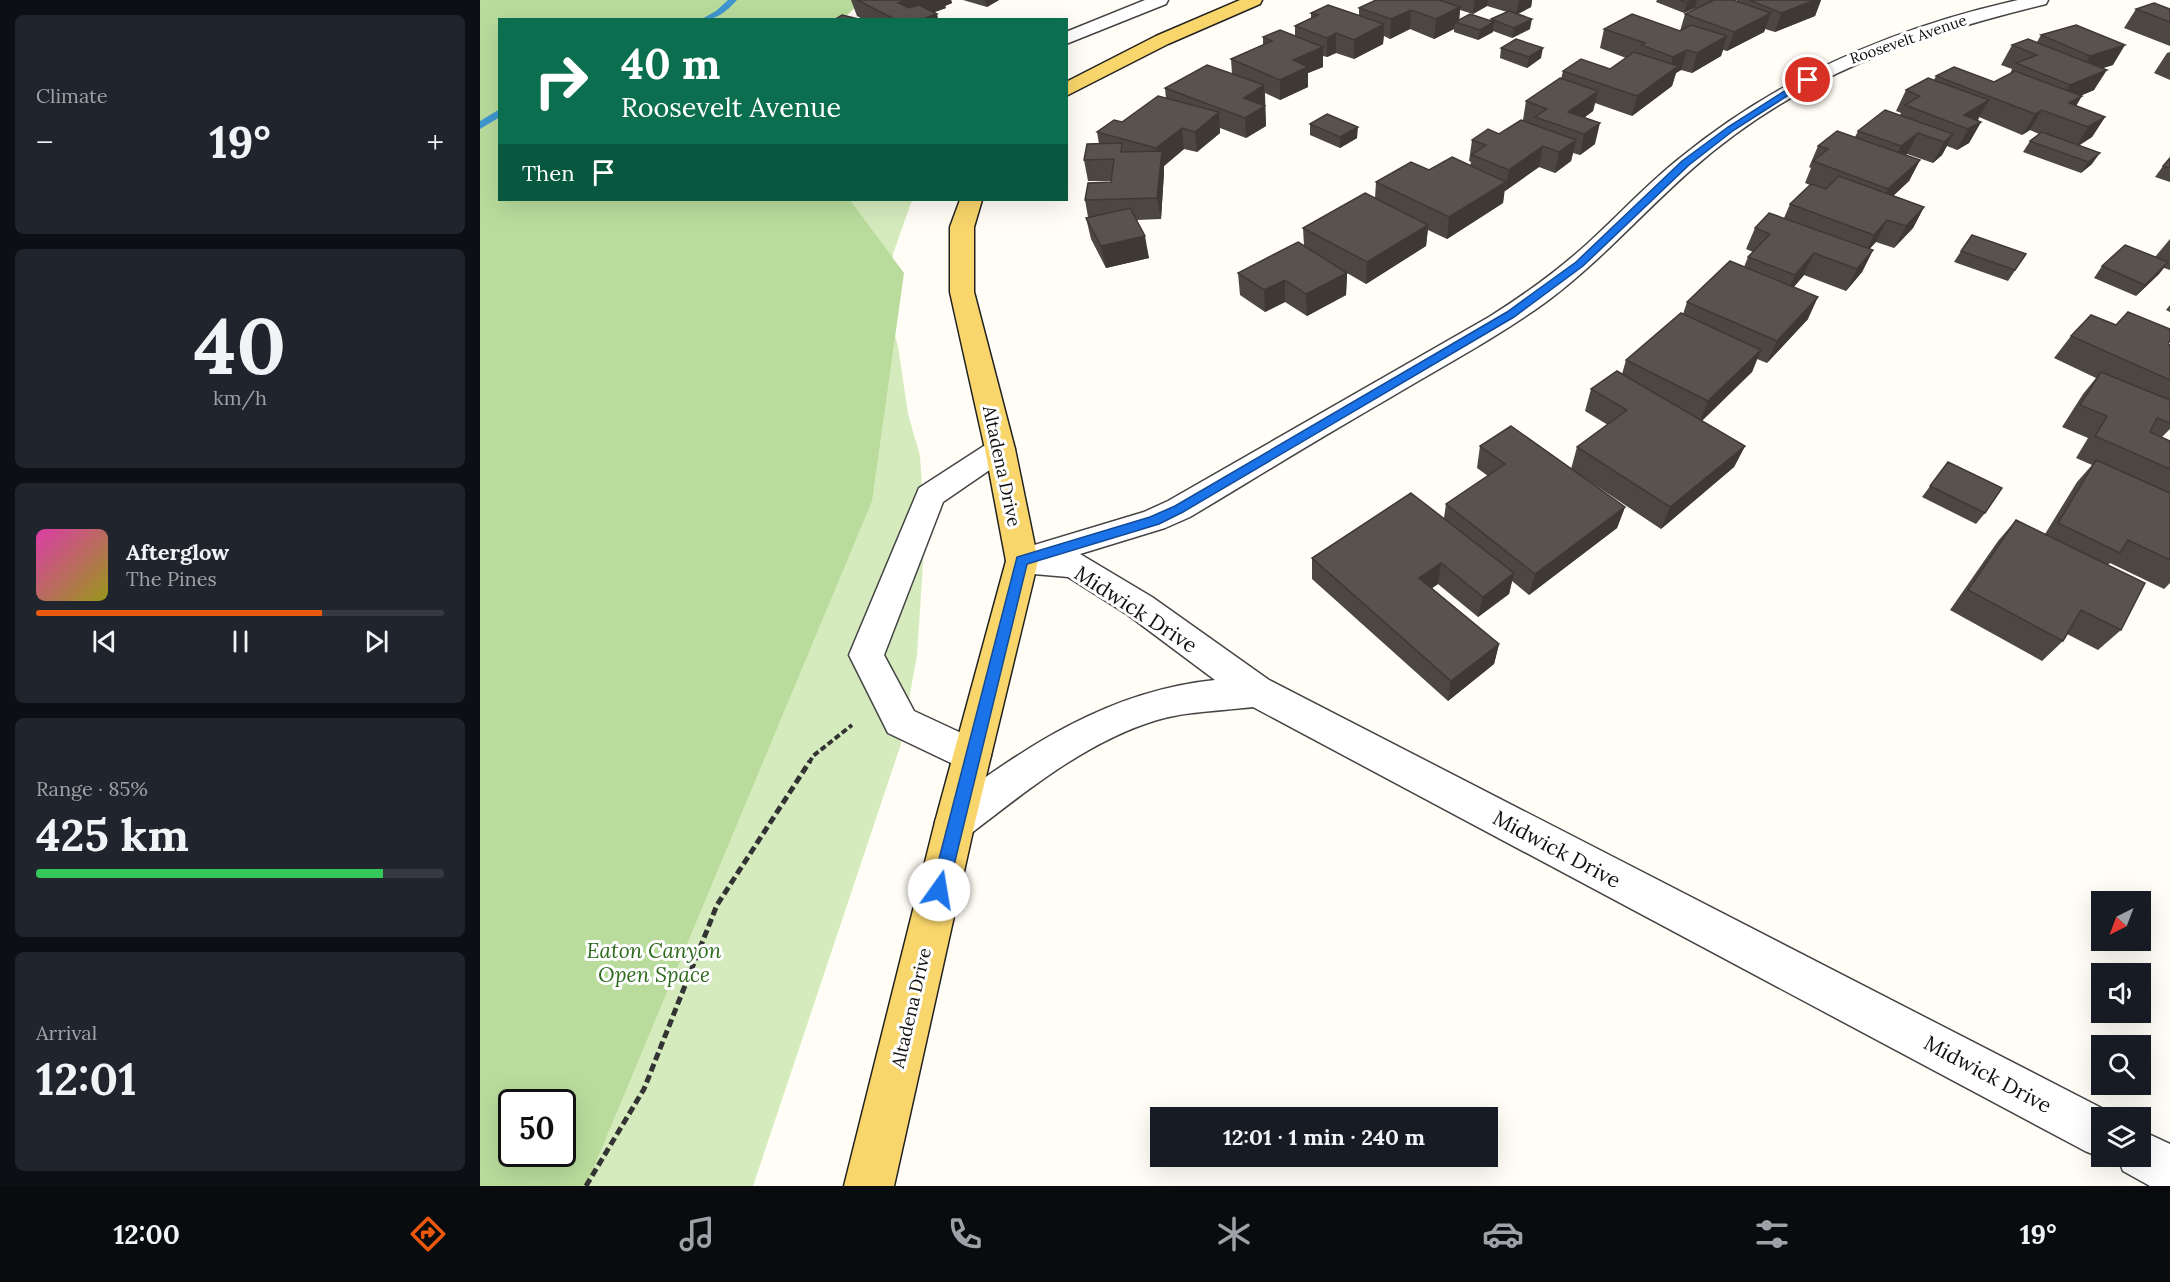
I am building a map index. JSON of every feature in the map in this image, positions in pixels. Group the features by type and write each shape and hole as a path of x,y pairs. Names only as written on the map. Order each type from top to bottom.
{"main road":[{"path":"1068,89 1162,40 1254,0"},
{"name":"Altadena Drive","path":"869,1186 972,756 1022,561 1000,449 962,292 962,227 971,201"}],"street":[{"path":"1068,38 1160,0"},
{"name":"Roosevelt Avenue","path":"1022,561 1154,520 1179,509 1511,315 1579,264 1686,163 1731,128 1808,80 1841,63 1899,39 1991,11 2040,0"},
{"path":"972,756 901,722 866,655 930,496 1000,449"},
{"name":"Midwick Drive","path":"1022,561 1074,565 1140,606 1256,691 2091,1128"},
{"path":"956,822 1042,758 1106,723 1158,704 1256,691"},
{"path":"2151,1160 2170,1170"}],"path":[{"path":"586,1186 644,1089 717,905 813,756 888,697"}],"green space":[{"name":"Eaton Canyon Open Space","path":"480,0 498,18 498,201 912,201 893,254 887,292 908,414 920,456 925,533 917,655 901,744 753,1186 480,1186"},
{"name":"Eaton Canyon Open Space","path":"480,0 863,0 844,18 498,18 498,201 851,201 904,273 872,501 586,1186 480,1186"}],"building":[{"path":"857,0 908,0 898,3 909,8 919,5 937,14 926,18 892,18"},
{"path":"1376,0 1439,0 1460,7 1436,19 1411,10 1391,19 1359,8"},
{"path":"1710,0 1733,0 1771,13 1734,32 1685,14 1712,1"},
{"path":"1749,0 1815,0 1781,13"},
{"path":"2154,3 2170,9 2170,22 2136,9"},
{"path":"1328,5 1384,24 1354,40 1336,33 1327,38 1295,26 1318,15 1311,13"},
{"path":"1509,11 1532,19 1514,28 1491,19"},
{"path":"1470,14 1494,22 1480,30 1455,22"},
{"path":"1632,14 1680,31 1691,25 1727,36 1697,53 1687,50 1673,57 1641,45 1645,43 1604,29"},
{"path":"842,15 855,18 837,18"},
{"path":"2076,25 2125,45 2090,56 2041,35"},
{"path":"1280,30 1323,47 1293,60 1308,67 1280,80 1231,59 1272,41 1263,37"},
{"path":"1516,39 1543,48 1529,57 1501,48"},
{"path":"2028,39 2107,70 2070,85 2016,63 2037,55 2012,45"},
{"path":"1634,52 1678,66 1637,96 1563,71 1581,59 1610,69"},
{"path":"1207,65 1264,85 1244,98 1265,106 1245,118 1165,88"},
{"path":"1954,67 1994,82 2015,71 2082,96 2069,103 2105,117 2088,127 2042,110 2035,114 1936,76"},
{"path":"1560,78 1598,91 1568,112 1600,123 1584,134 1535,117 1547,109 1526,101"},
{"path":"1928,78 1989,100 1964,115 1981,122 1968,129 1905,105 1920,96 1906,90"},
{"path":"1158,96 1219,112 1195,132 1182,128 1156,148 1097,132 1114,120 1122,122"},
{"path":"1885,110 1953,134 1944,142 1918,133 1901,146 1858,131"},
{"path":"1327,114 1358,127 1340,137 1310,124"},
{"path":"1521,120 1576,140 1559,152 1543,146 1509,170 1472,155 1486,145 1472,140 1488,129 1499,134"},
{"path":"1837,131 1920,160 1888,189 1813,161 1828,149 1818,146"},
{"path":"2042,132 2100,153 2088,162 2030,141"},
{"path":"1122,143 1121,152 1162,151 1157,198 1085,200 1088,183 1111,182 1114,159 1084,160 1087,144"},
{"path":"1452,157 1506,182 1449,217 1376,182 1411,162 1429,170"},
{"path":"2170,158 2170,168 2163,166"},
{"path":"1839,176 1924,207 1906,226 1887,220 1874,235 1790,204 1811,184 1826,189"},
{"path":"1365,193 1428,225 1367,262 1303,228"},
{"path":"1130,208 1145,236 1101,246 1086,218"},
{"path":"1769,213 1873,250 1857,269 1814,253 1795,275 1748,257 1770,234 1755,228"},
{"path":"1972,235 2026,254 2015,270 1961,251"},
{"path":"1298,242 1347,273 1306,294 1285,280 1264,290 1238,273"},
{"path":"2125,245 2168,262 2145,285 2102,266"},
{"path":"1730,261 1818,297 1777,341 1687,302"},
{"path":"2128,312 2170,329 2168,344 2170,345 2170,380 2071,336 2091,315 2116,325"},
{"path":"1681,313 1761,350 1708,401 1626,360"},
{"path":"1617,371 1745,446 1670,507 1577,447 1627,410 1591,389"},
{"path":"2101,372 2170,400 2170,423 2157,418 2150,432 2170,441 2170,469 2095,436 2107,416 2080,405"},
{"path":"1511,426 1625,507 1535,574 1446,504 1505,464 1480,446"},
{"path":"2096,460 2170,493 2170,560 2128,540 2120,553 2058,523"},
{"path":"1948,462 2002,488 1985,513 1930,486"},
{"path":"1411,493 1514,573 1483,597 1441,563 1419,578 1499,644 1451,681 1312,558"},
{"path":"2016,520 2145,583 2121,630 2081,610 2063,641 1968,590"}],"waterway":[{"path":"708,18 719,13 733,0"},
{"path":"480,126 498,113"}],"route":[{"path":"939,890 1022,561 1154,520 1179,509 1511,315 1579,264 1686,163 1731,128 1808,80"}]}
